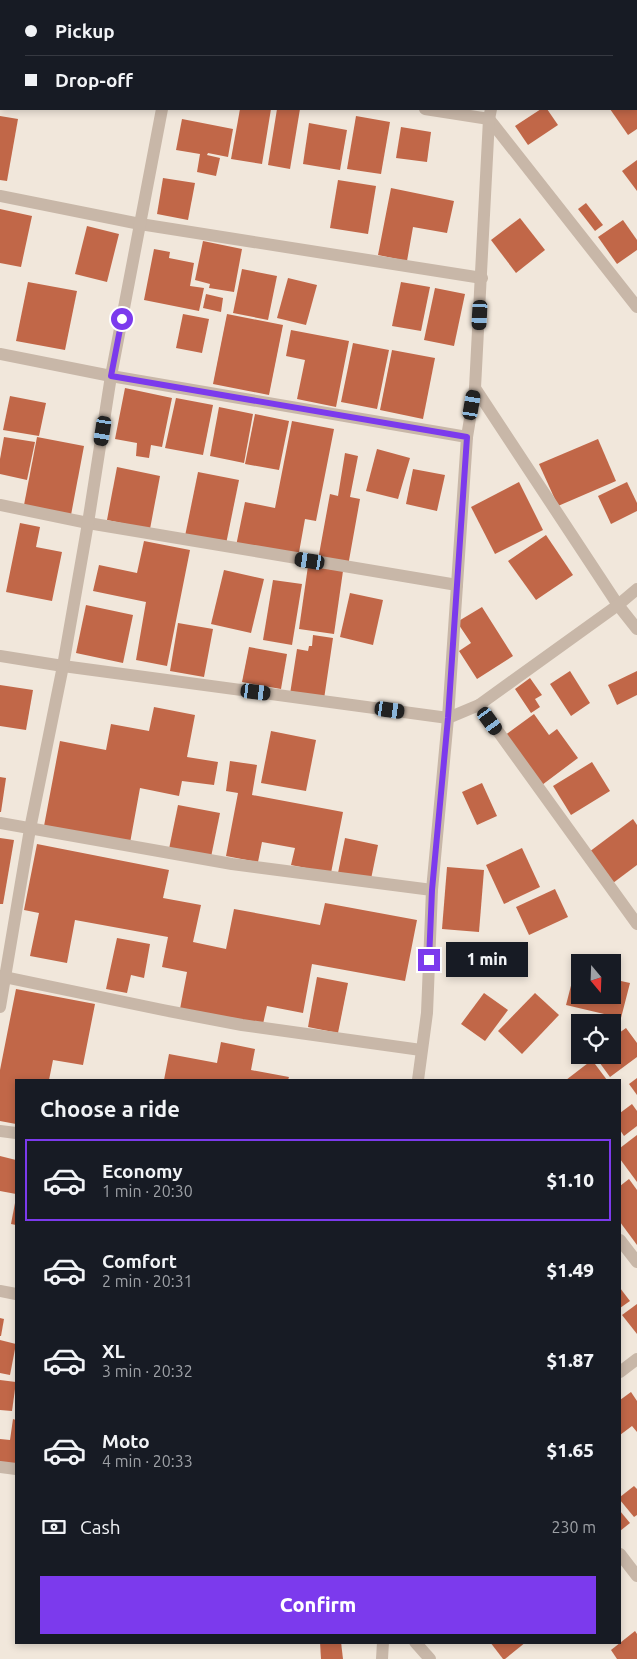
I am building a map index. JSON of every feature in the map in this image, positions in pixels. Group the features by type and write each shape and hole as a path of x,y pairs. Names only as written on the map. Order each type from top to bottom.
{"street":[{"path":"0,1007 3,976 88,522 111,376 162,110"},
{"path":"438,110 490,114 637,307"},
{"path":"418,1079 427,1013 432,890 448,718 467,437 475,388 490,114"},
{"path":"0,196 140,224 482,278"},
{"path":"0,354 111,376 467,437"},
{"path":"475,388 618,605 637,629"},
{"path":"0,505 88,522 457,585"},
{"path":"0,656 448,718 478,705 618,605 637,589"},
{"path":"478,705 637,924"},
{"path":"0,823 232,864 432,890"},
{"path":"3,976 242,1025 421,1050"},
{"path":"0,1131 15,1133"},
{"path":"621,1241 637,1262"},
{"path":"0,1290 15,1294"},
{"path":"621,1371 637,1359"},
{"path":"0,1467 15,1469"},
{"path":"621,1555 637,1576"},
{"path":"382,1659 383,1644"},
{"path":"417,1644 430,1659"}],"building":[{"path":"240,110 271,110 262,164 231,159"},
{"path":"277,110 300,110 290,169 268,165"},
{"path":"539,110 548,110 558,125 528,145 515,126"},
{"path":"611,110 637,110 637,129 628,135"},
{"path":"0,116 18,119 7,181 0,180"},
{"path":"356,116 390,122 381,174 347,169"},
{"path":"182,119 233,129 228,157 208,153 207,155 220,158 216,176 197,172 200,154 176,150"},
{"path":"309,123 347,130 340,170 303,164"},
{"path":"401,127 431,132 427,162 396,158"},
{"path":"637,160 637,191 622,171"},
{"path":"163,178 195,183 188,220 157,214"},
{"path":"338,180 376,186 368,234 330,228"},
{"path":"391,188 454,201 447,233 413,227 407,261 378,255"},
{"path":"586,203 603,225 595,231 578,209"},
{"path":"0,209 32,216 21,267 0,263"},
{"path":"520,218 545,250 516,273 491,240"},
{"path":"623,220 637,240 637,250 617,264 598,237"},
{"path":"87,226 119,234 107,282 75,274"},
{"path":"203,241 242,249 234,292 209,288 210,284 195,280"},
{"path":"154,249 170,252 169,258 194,263 190,286 204,288 199,311 144,300"},
{"path":"242,269 277,276 268,320 233,313"},
{"path":"288,278 317,285 306,325 277,318"},
{"path":"28,282 77,291 65,350 16,341"},
{"path":"401,282 430,287 421,331 392,326"},
{"path":"435,288 465,294 454,346 424,340"},
{"path":"206,294 223,298 221,312 203,308"},
{"path":"183,314 209,319 202,353 176,348"},
{"path":"227,314 283,325 269,395 213,384"},
{"path":"291,330 349,341 336,407 297,399 305,360 286,356"},
{"path":"353,343 389,350 377,409 341,402"},
{"path":"392,350 435,358 423,419 380,410"},
{"path":"125,388 172,398 162,447 151,445 149,458 136,456 137,443 115,439"},
{"path":"10,396 46,403 39,436 3,430"},
{"path":"176,398 213,405 203,455 165,448"},
{"path":"219,407 253,414 244,463 210,456"},
{"path":"255,414 289,421 279,470 245,464"},
{"path":"292,421 334,429 316,521 305,519 298,558 236,546 245,502 275,508"},
{"path":"4,437 35,442 27,480 0,474 0,459"},
{"path":"37,437 84,446 71,515 24,505"},
{"path":"598,439 616,481 558,506 539,464"},
{"path":"377,449 410,458 398,499 366,491"},
{"path":"345,453 358,456 350,497 360,499 348,566 318,560 330,494 338,496"},
{"path":"117,467 160,476 150,529 107,520"},
{"path":"413,469 445,475 437,511 406,504"},
{"path":"198,472 239,480 226,544 185,536"},
{"path":"519,482 543,530 495,554 471,507"},
{"path":"627,482 637,503 637,511 611,524 598,496"},
{"path":"20,523 40,527 36,547 62,552 52,601 6,592"},
{"path":"546,535 573,575 536,600 508,561"},
{"path":"144,541 190,550 167,666 136,660 146,602 93,591 99,565 137,573"},
{"path":"308,566 343,571 334,634 299,629"},
{"path":"224,570 264,579 251,633 211,624"},
{"path":"273,580 302,584 292,645 263,640"},
{"path":"350,593 383,600 373,645 340,637"},
{"path":"86,605 133,615 123,663 76,653"},
{"path":"482,607 513,656 477,679 459,651 471,643 457,622"},
{"path":"178,623 213,629 204,677 170,671"},
{"path":"313,635 333,638 324,699 290,694 297,649 308,651 309,646 312,646"},
{"path":"249,647 287,654 281,689 242,682"},
{"path":"570,671 590,703 571,716 550,684"},
{"path":"637,671 637,695 617,705 608,685"},
{"path":"530,678 542,695 535,699 540,707 531,713 515,689"},
{"path":"0,685 33,690 26,730 0,726"},
{"path":"154,707 195,715 187,757 218,762 214,785 182,781 179,796 140,788 130,843 44,826 60,741 106,750 111,724 149,731"},
{"path":"534,714 549,735 557,729 578,758 542,785 504,736"},
{"path":"271,731 316,740 306,791 261,783"},
{"path":"230,761 257,765 252,795 343,812 331,873 291,865 295,848 262,842 258,862 226,856 238,793 226,791"},
{"path":"592,762 610,791 571,815 553,786"},
{"path":"0,777 6,778 1,812 0,812"},
{"path":"482,783 497,816 477,825 462,792"},
{"path":"178,805 220,813 211,857 169,849"},
{"path":"633,819 637,825 637,865 613,883 589,852"},
{"path":"0,838 14,840 3,904 0,904"},
{"path":"345,838 378,845 371,879 338,873"},
{"path":"37,844 169,870 163,898 201,905 193,942 226,949 234,909 320,925 325,903 417,920 405,981 312,964 303,1013 267,1006 263,1024 180,1009 187,972 162,967 168,937 75,920 67,963 30,956 39,913 24,910"},
{"path":"522,848 540,887 504,904 486,865"},
{"path":"447,867 484,870 479,932 442,929"},
{"path":"555,889 568,917 529,935 516,907"},
{"path":"117,938 150,944 144,978 131,975 127,993 106,989"},
{"path":"317,977 348,983 338,1033 308,1027"},
{"path":"621,981 630,983 621,1018 621,1014 604,1014 566,1005 571,986 571,1004 621,1004"},
{"path":"16,989 95,1004 83,1065 53,1060 49,1079 15,1079 15,1124 0,1121 0,1070"},
{"path":"484,993 508,1010 485,1041 461,1024"},
{"path":"535,993 559,1015 522,1054 498,1031"},
{"path":"626,1028 637,1043 637,1057 610,1077 601,1064 621,1064 621,1032"},
{"path":"221,1042 255,1049 251,1070 289,1077 288,1079 164,1079 169,1054 217,1063"},
{"path":"587,1064 595,1064 606,1079 567,1079"},
{"path":"637,1078 637,1095 629,1084"},
{"path":"632,1104 637,1111 637,1126 624,1136 621,1132 621,1112"},
{"path":"637,1135 637,1182 621,1160 621,1147"},
{"path":"0,1156 15,1160 15,1194 0,1191"},
{"path":"629,1179 637,1190 637,1245 621,1223 621,1185"},
{"path":"15,1203 15,1225 11,1224"},
{"path":"621,1289 630,1301 621,1307"},
{"path":"637,1304 637,1334 622,1315"},
{"path":"0,1318 4,1319 1,1336 0,1336"},
{"path":"0,1340 15,1344 15,1349 10,1375 0,1373"},
{"path":"0,1380 15,1382 12,1411 0,1410"},
{"path":"631,1392 637,1401 637,1432 632,1426 621,1434 621,1399"},
{"path":"13,1419 15,1420 15,1469 0,1466 0,1439 10,1440"},
{"path":"634,1486 637,1489 637,1515 634,1517 621,1501 621,1496"},
{"path":"621,1512 630,1523 621,1530"},
{"path":"635,1631 637,1634 637,1659 617,1659 611,1650 621,1644"},
{"path":"320,1644 341,1644 343,1659 321,1659"},
{"path":"492,1644 524,1644 505,1659"}],"route":[{"path":"122,319 111,376 467,437 448,718 432,890 429,960"}]}
